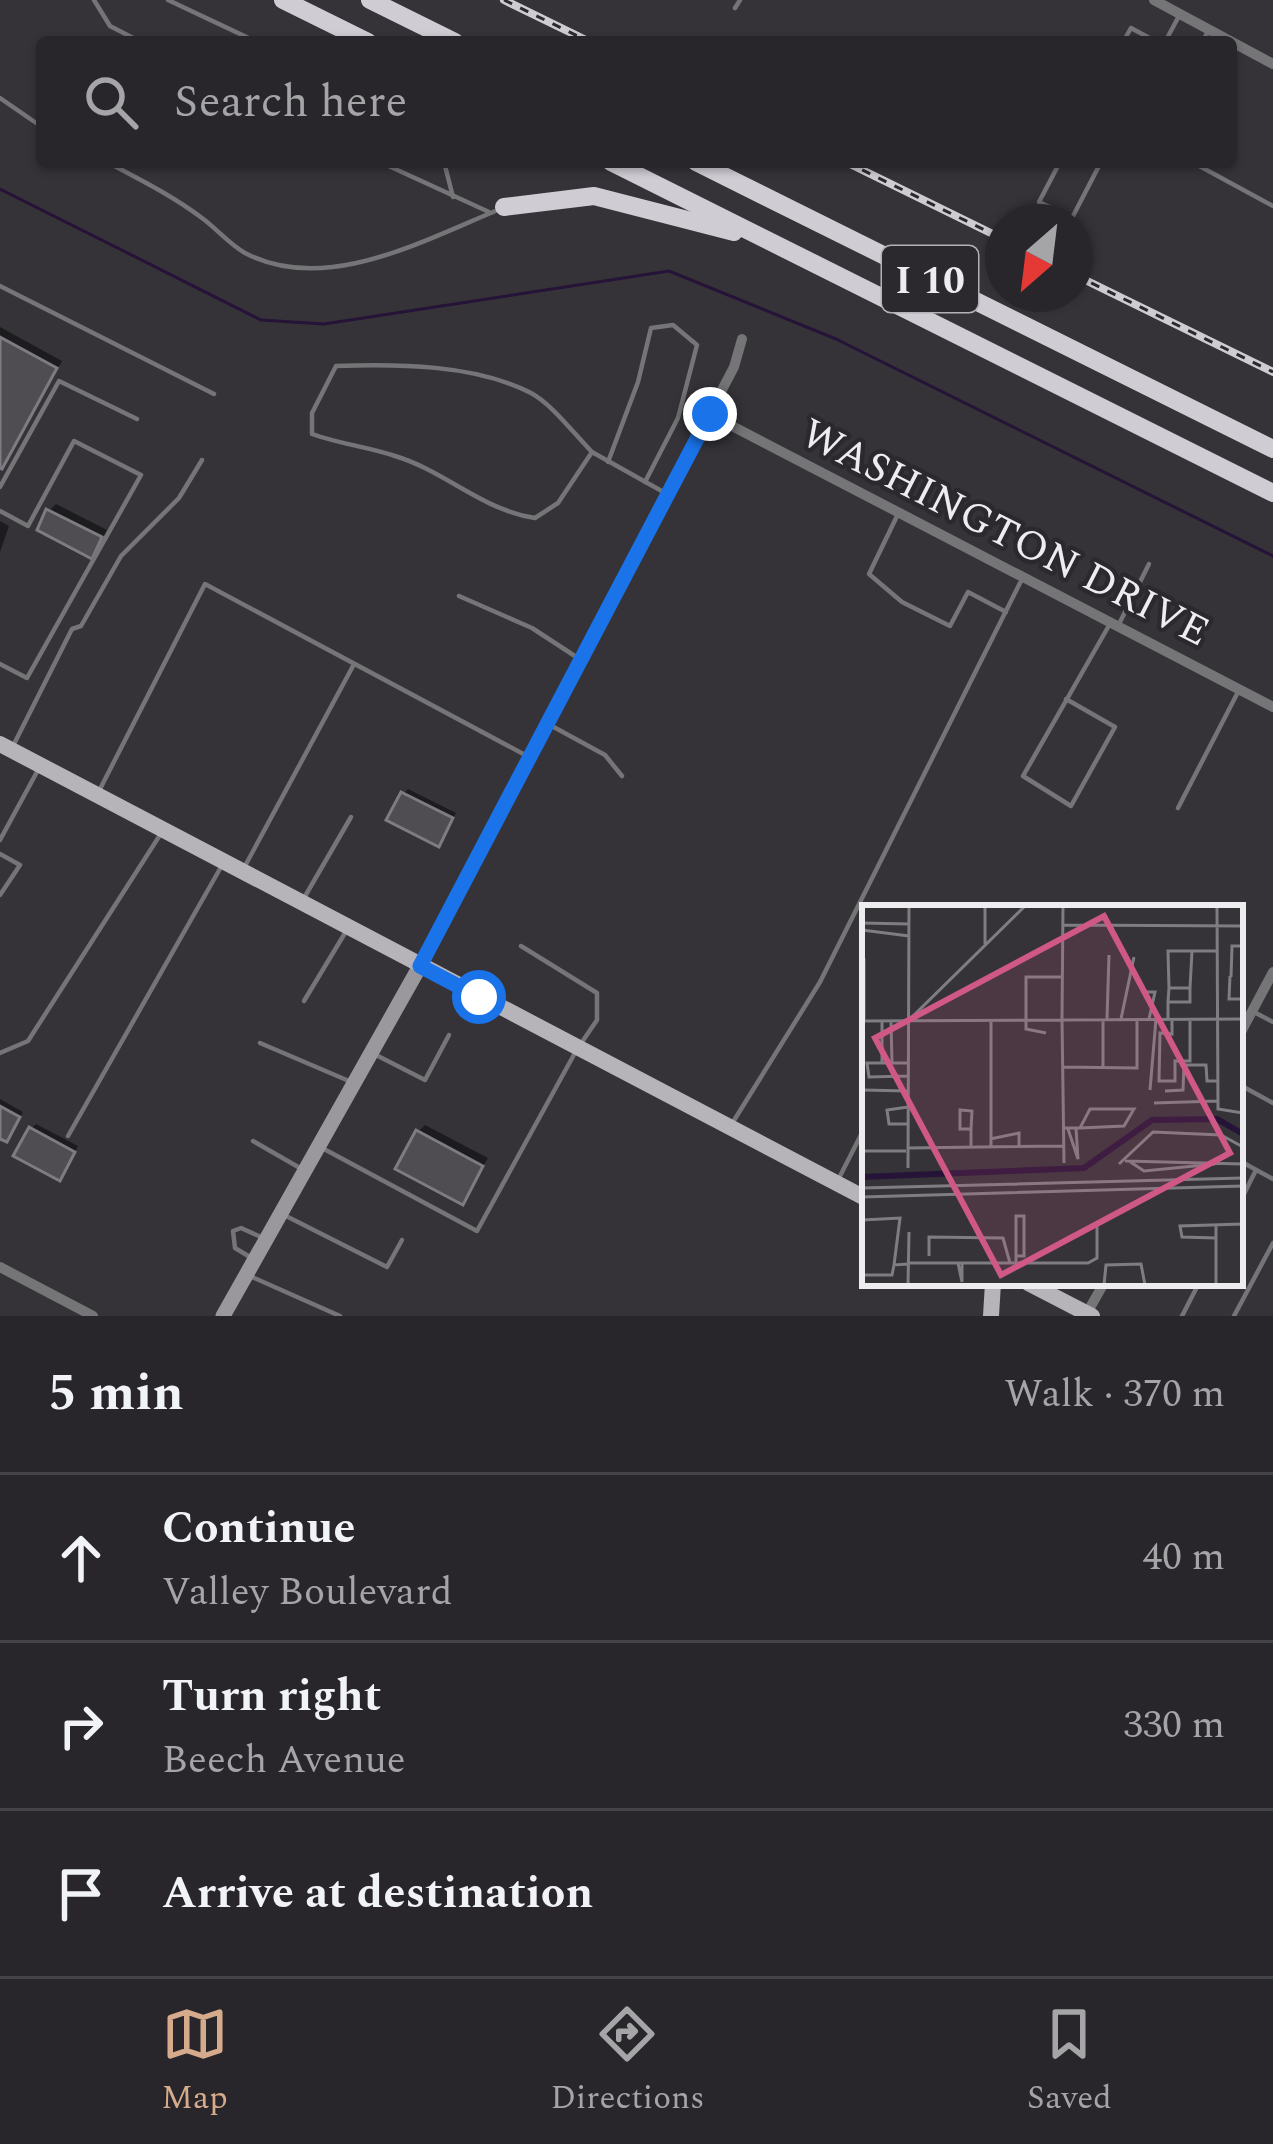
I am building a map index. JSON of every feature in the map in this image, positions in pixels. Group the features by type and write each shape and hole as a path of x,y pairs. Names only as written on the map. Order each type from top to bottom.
{"highway":[{"path":"283,0 356,36"},
{"path":"370,0 443,36"},
{"name":"I 10","path":"623,168 1273,493"},
{"name":"I 10","path":"708,168 1273,449"},
{"path":"497,210 594,196 771,241"}],"main road":[{"path":"6,747 862,1196"},
{"path":"224,1316 420,966"},
{"path":"991,1316 993,1286"},
{"path":"1033,1286 1086,1315"}],"street":[{"path":"1154,0 1220,36"},
{"path":"1237,45 1273,64"},
{"path":"420,966 710,414 742,339"},
{"name":"WASHINGTON DRIVE","path":"710,414 1273,706"},
{"path":"1243,1028 1273,972"},
{"path":"0,1267 93,1316"},
{"path":"1086,1315 1102,1286"}],"lane":[{"path":"94,0 110,26 129,36"},
{"path":"168,0 244,36"},
{"path":"735,8 740,0"},
{"path":"1165,36 1180,14"},
{"path":"1206,36 1209,30"},
{"path":"0,98 36,123"},
{"path":"117,168 200,216 242,251 283,268 323,270 354,262 497,210"},
{"path":"392,168 454,199 497,210"},
{"path":"446,168 454,199"},
{"path":"1057,168 1039,202 1072,218 1098,168"},
{"path":"1203,168 1273,206"},
{"path":"0,286 214,394"},
{"path":"608,462 638,382 651,328 673,325 697,345 678,418 646,482"},
{"path":"592,452 558,503 535,518 503,513 396,456 359,451 312,434 312,413 336,366 398,364 494,380 535,395 592,452 668,494"},
{"path":"0,487 59,381 137,419"},
{"path":"0,512 28,526 74,441 141,475 27,679 0,664"},
{"path":"6,747 72,629 80,626 122,556 179,498 202,460"},
{"path":"899,513 868,574 902,602 950,626 968,592 1006,612"},
{"path":"1066,698 1115,727 1071,806 1023,776 1066,698 1149,564"},
{"path":"730,1127 820,982 1023,577"},
{"path":"97,795 206,584 529,758"},
{"path":"459,596 544,634 580,660"},
{"path":"242,872 354,664"},
{"path":"1178,808 1240,689"},
{"path":"547,723 605,754 622,776"},
{"path":"0,841 41,765"},
{"path":"302,903 351,817"},
{"path":"0,1053 28,1041 163,830"},
{"path":"0,854 20,865 0,895"},
{"path":"68,1136 224,862"},
{"path":"304,1001 348,928"},
{"path":"319,1146 477,1231 597,1020 598,993 521,946"},
{"path":"1252,1011 1273,1022"},
{"path":"371,1052 425,1080 449,1035"},
{"path":"260,1043 354,1083"},
{"path":"1243,1087 1273,1102"},
{"path":"837,1183 862,1133"},
{"path":"253,1141 304,1171"},
{"path":"1243,1163 1273,1179"},
{"path":"1243,1196 1256,1170"},
{"path":"281,1214 388,1267 402,1240"},
{"path":"266,1240 241,1228 233,1231 235,1248 251,1267 340,1316"},
{"path":"1234,1316 1273,1243"},
{"path":"1182,1316 1197,1286"}],"building":[{"path":"0,337 57,368 2,469 0,468"},
{"path":"46,509 102,537 92,559 37,530"},
{"path":"401,792 453,818 439,847 386,820"},
{"path":"0,1106 20,1117 7,1142 0,1139"},
{"path":"29,1127 75,1152 60,1181 13,1156"},
{"path":"416,1130 483,1166 463,1205 395,1169"}],"waterway":[{"path":"0,189 261,320 324,324 669,271 836,339 1273,556"}],"railway":[{"path":"504,0 578,36"},
{"path":"858,168 985,230"},
{"path":"1093,284 1273,372"}],"route":[{"path":"479,997 420,966 710,414"}]}
